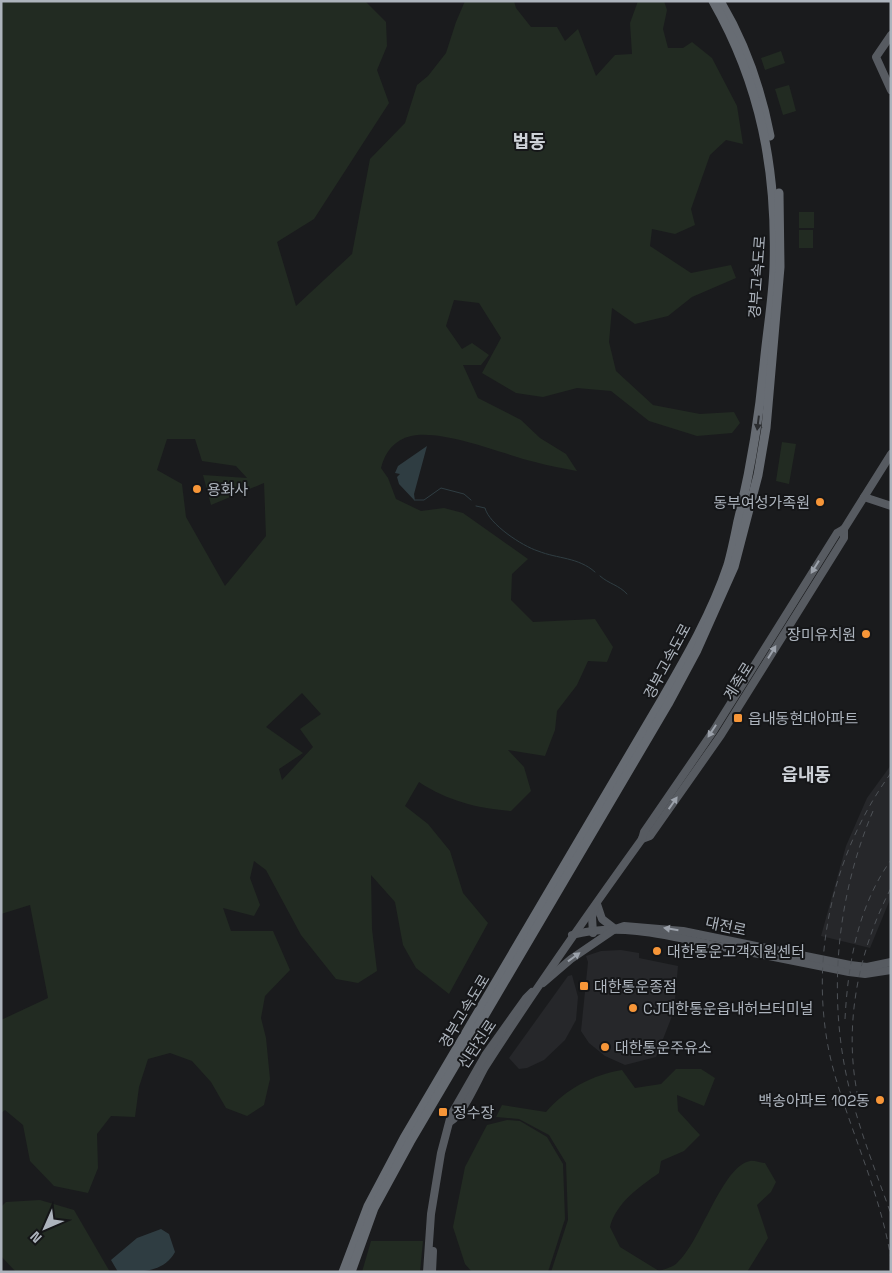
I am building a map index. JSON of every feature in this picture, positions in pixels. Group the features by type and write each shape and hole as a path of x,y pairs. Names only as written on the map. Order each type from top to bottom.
{"highway":[{"name":"경부고속도로","path":"343,1272 368,1206 404,1138 666,694 691,648 728,565 752,466 758,427 774,269 774,216 772,184 757,105 733,40 713,1"},
{"name":"경부고속도로","path":"350,1272 374,1208 410,1142 668,704 697,650 734,567 758,475 766,428 780,266 781,214 778,181 764,102 739,36 720,1"}],"main road":[{"path":"891,35 876,57 891,90"},
{"name":"계족로","path":"572,935 642,839 644,832 714,730 837,532 844,529 891,454"},
{"path":"864,497 891,506"},
{"path":"537,988 615,929 600,916 597,901"},
{"path":"596,942 592,930 592,917 597,901"},
{"name":"대전로","path":"572,935 592,930 615,929 634,925 665,928 850,965 867,967 891,962"},
{"name":"대전로","path":"615,929 679,938 849,972 865,974 891,970"},
{"name":"신탄진로","path":"427,1272 431,1214 441,1153 451,1121 451,1115 486,1054 526,998 537,988 572,935"},
{"name":"신탄진로","path":"432,1272 436,1214 433,1208"}],"shaded area":[{"path":"1,1 365,1 386,22 387,46 377,70 389,103 314,219 277,242 296,306 352,254 370,159 405,123 417,85 428,76 446,53 465,1 514,1 516,8 531,27 557,27 565,41 578,29 596,76 615,55 632,54 630,23 638,1 664,1 667,10 663,29 668,48 683,48 692,42 712,58 737,106 743,144 726,140 710,155 691,209 695,225 675,234 652,229 650,246 691,273 731,265 736,278 692,297 668,316 635,324 612,308 609,342 616,371 653,405 700,414 734,412 740,423 732,433 697,436 649,421 611,391 577,388 543,397 516,393 482,373 501,338 479,303 454,300 446,326 462,349 472,343 489,355 481,365 463,365 478,398 521,420 540,438 566,454 577,471 540,463 456,439 424,435 411,436 400,440 388,452 381,468 388,478 396,499 421,511 444,508 463,513 528,559 512,574 511,600 533,622 595,619 613,647 607,662 588,661 577,685 557,711 555,730 545,756 508,750 524,767 531,791 511,811 486,808 452,799 419,782 405,806 428,824 450,851 463,893 488,923 449,994 416,968 403,945 395,902 371,875 372,929 377,971 358,983 336,979 301,935 266,870 254,861 250,878 260,905 254,916 223,908 231,931 273,931 290,970 265,996 261,1018 266,1038 270,1079 264,1105 247,1116 226,1108 211,1082 192,1061 170,1053 148,1059 139,1087 135,1117 111,1116 97,1134 98,1168 88,1193 54,1186 30,1161 23,1125 5,1110 1,1113 1,1020 48,998 30,905 1,914","holes":["167,439 195,439 202,461 236,466 247,478 203,475 211,505 264,483 266,536 225,586 186,517 182,484 157,470","302,693 321,714 300,729 313,747 282,780 279,769 303,753 266,727"]},
{"path":"781,51 785,63 765,70 761,58"},
{"path":"789,85 796,111 783,115 775,89"},
{"path":"799,212 814,212 814,228 799,228"},
{"path":"799,230 813,230 813,248 799,248"},
{"path":"782,442 796,444 789,484 776,481"},
{"path":"427,446 414,494 415,501 399,484 397,477 400,474 395,473 398,466"},
{"path":"891,765 891,897 870,948 821,936 846,846 867,798"},
{"path":"621,950 639,953 639,958 678,966 674,1011 656,1057 625,1065 605,1056 589,1043 581,1031 588,962 586,956 601,951"},
{"path":"572,975 578,997 576,1020 565,1040 544,1060 527,1068 519,1069 509,1058 568,976"},
{"path":"676,1069 701,1069 715,1078 704,1106 677,1095 678,1111 700,1135 684,1151 661,1161 659,1173 629,1196 617,1210 610,1227 620,1247 659,1271 669,1268 686,1253 730,1176 740,1166 750,1161 765,1163 776,1182 771,1192 757,1205 768,1238 747,1272 551,1272 568,1220 566,1163 549,1135 519,1119 496,1117 502,1105 546,1112 562,1096 580,1084 600,1075 622,1070 635,1088 661,1084"},
{"path":"507,1120 520,1121 547,1137 563,1164 565,1219 548,1272 472,1272 465,1264 453,1227 465,1167 487,1125"},
{"path":"40,1200 74,1210 110,1272 16,1272 1,1256 1,1207 6,1202"},
{"path":"161,1229 169,1234 175,1252 170,1259 158,1268 150,1270 118,1272 111,1260 137,1238"},
{"path":"371,1241 423,1241 420,1272 362,1272"}],"waterway":[{"path":"415,500 424,500 441,488 464,494 471,500"},
{"path":"476,506 485,508 493,521 507,534 531,548 545,554 582,564 595,572"},
{"path":"600,576 627,594"}],"railway":[{"path":"891,773 869,807 851,843 838,880 828,920 823,960 823,1000 827,1040 836,1079 881,1213 891,1259"},
{"path":"873,811 860,846 842,919 837,995 845,1070 854,1106 891,1214"},
{"path":"845,1019 852,956 857,936 870,896 891,860"},
{"path":"858,1097 852,1043 856,990 870,938 879,912 891,888"}],"place":[{"name":"용화사","path":"197,489"},
{"name":"동부여성가족원","path":"820,502"},
{"name":"장미유치원","path":"866,634"},
{"name":"읍내동현대아파트","path":"738,718"},
{"name":"대한통운고객지원센터","path":"657,951"},
{"name":"대한통운종점","path":"584,986"},
{"name":"CJ대한통운읍내허브터미널","path":"633,1008"},
{"name":"대한통운주유소","path":"605,1047"},
{"name":"백송아파트 102동","path":"880,1100"},
{"name":"정수장","path":"443,1112"}],"district":[{"name":"법동","path":"529,141"},
{"name":"읍내동","path":"806,774"}]}
